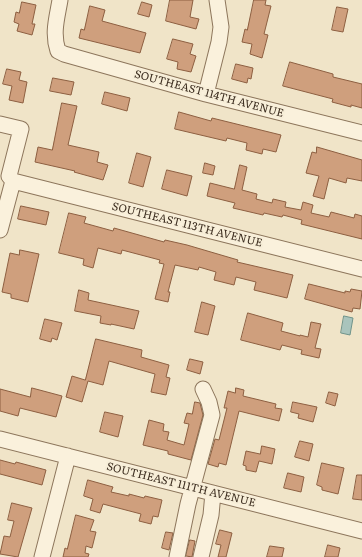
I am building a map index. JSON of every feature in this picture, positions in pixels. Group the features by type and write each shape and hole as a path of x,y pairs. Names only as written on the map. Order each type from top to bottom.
{"street":[{"name":"SOUTHEAST 114TH AVENUE","path":"60,0 54,31 58,51 72,57 206,94 362,133"},
{"path":"206,94 219,42 221,27 217,0"},
{"path":"0,124 21,129 9,176 13,181 0,230"},
{"name":"SOUTHEAST 113TH AVENUE","path":"13,181 362,269"},
{"path":"177,557 192,488 212,414 209,402 203,389"},
{"name":"SOUTHEAST 111TH AVENUE","path":"0,439 362,531"},
{"path":"42,557 68,456"},
{"path":"201,557 211,515 213,493"}],"water":[{"path":"344,316 353,318 350,335 341,333"}],"building":[{"path":"170,0 193,0 190,17 199,19 196,29 166,21"},
{"path":"254,0 266,0 265,5 271,6 264,34 268,35 262,58 250,54 252,44 242,42 245,29 247,30"},
{"path":"22,2 36,5 32,24 35,24 32,35 17,31 19,24 14,22 16,12 19,13"},
{"path":"142,2 152,5 149,17 138,14"},
{"path":"90,6 105,10 102,21 146,33 140,53 79,38 81,29 84,30"},
{"path":"337,7 348,9 343,32 332,30"},
{"path":"173,39 193,44 190,54 196,56 191,72 177,69 178,62 167,59"},
{"path":"290,62 333,74 333,77 362,84 362,108 332,102 333,99 283,86"},
{"path":"236,64 253,68 251,79 248,78 247,83 232,79"},
{"path":"7,69 21,72 19,80 27,82 23,103 9,100 12,86 3,84"},
{"path":"53,78 74,82 71,95 50,91"},
{"path":"105,92 130,98 127,111 102,104"},
{"path":"62,103 77,106 68,145 99,152 97,162 108,165 103,180 74,172 75,171 35,162 38,147 52,150"},
{"path":"179,112 211,121 212,118 281,135 276,152 263,149 262,154 246,150 247,143 227,138 226,141 175,129"},
{"path":"317,147 362,160 362,181 347,178 346,183 329,178 324,199 313,196 319,176 306,173 312,152 316,153"},
{"path":"137,153 151,157 143,187 129,183"},
{"path":"205,163 215,166 213,175 203,173"},
{"path":"240,165 247,167 242,190 257,194 256,199 272,203 273,199 286,202 285,207 301,210 303,202 313,205 311,213 329,217 331,212 354,218 355,214 362,216 362,239 301,224 302,220 283,215 282,217 264,213 263,215 233,208 235,203 207,196 210,183 234,189"},
{"path":"167,170 192,176 187,196 162,189"},
{"path":"21,206 49,212 46,225 18,219"},
{"path":"69,213 86,217 84,223 113,231 114,228 164,242 165,240 187,245 238,260 237,262 293,275 287,298 254,290 256,282 236,277 234,285 214,280 216,272 199,267 198,270 175,265 168,292 170,292 168,302 155,299 164,264 159,263 160,260 122,250 121,254 98,248 93,268 83,265 84,259 59,253"},
{"path":"20,250 39,254 28,302 11,298 11,294 2,292 10,253 19,255"},
{"path":"309,284 345,293 345,291 350,292 351,289 362,291 360,309 353,308 352,312 305,299"},
{"path":"79,290 89,293 88,300 139,311 134,329 100,323 101,316 75,311"},
{"path":"202,302 215,306 208,335 195,332"},
{"path":"248,313 283,323 281,331 300,336 308,337 311,322 321,324 315,348 321,349 319,358 301,354 302,350 282,345 280,350 241,340"},
{"path":"45,319 62,323 57,340 52,338 51,342 40,339"},
{"path":"96,339 142,350 141,357 169,365 166,377 170,378 166,395 151,392 155,374 109,361 103,385 88,381 82,402 66,397 72,376 85,380"},
{"path":"190,359 203,362 200,374 187,370"},
{"path":"32,388 62,396 56,417 20,408 18,416 0,411 0,389 30,397"},
{"path":"236,388 244,390 243,396 276,404 275,408 282,409 279,421 239,411 226,465 219,463 218,467 208,464 215,439 219,440 227,408 224,408 228,391 235,393"},
{"path":"329,392 338,394 335,406 326,403"},
{"path":"195,402 200,403 203,415 191,460 168,454 168,451 143,445 149,420 164,424 163,431 169,432 167,440 184,445 189,424 184,423 187,413 192,414"},
{"path":"293,402 317,407 313,422 298,418 299,414 291,412"},
{"path":"105,412 123,416 118,437 100,432"},
{"path":"300,441 313,444 309,461 295,457"},
{"path":"262,446 275,449 272,464 259,461 256,472 246,470 246,466 243,465 246,451 260,454"},
{"path":"0,460 15,464 16,462 46,470 42,485 0,474"},
{"path":"322,463 344,468 338,494 322,490 322,487 317,485"},
{"path":"288,473 304,477 301,492 284,488"},
{"path":"357,475 362,475 362,500 353,499"},
{"path":"88,480 113,487 111,492 129,496 129,494 144,498 145,496 162,500 158,517 153,516 151,524 139,521 141,514 103,504 100,513 90,510 93,499 84,496"},
{"path":"12,503 32,508 18,557 0,554 4,536 10,537 14,521 8,520"},
{"path":"76,515 94,520 90,531 96,532 92,548 86,546 85,553 89,554 88,557 63,557 65,548 67,549"},
{"path":"220,530 232,533 226,557 218,557 221,545 216,544"},
{"path":"166,532 173,533 169,550 162,548"},
{"path":"190,540 195,541 192,557 186,556"},
{"path":"328,545 340,548 338,557 325,557"},
{"path":"270,546 284,548 282,557 267,557"}]}
